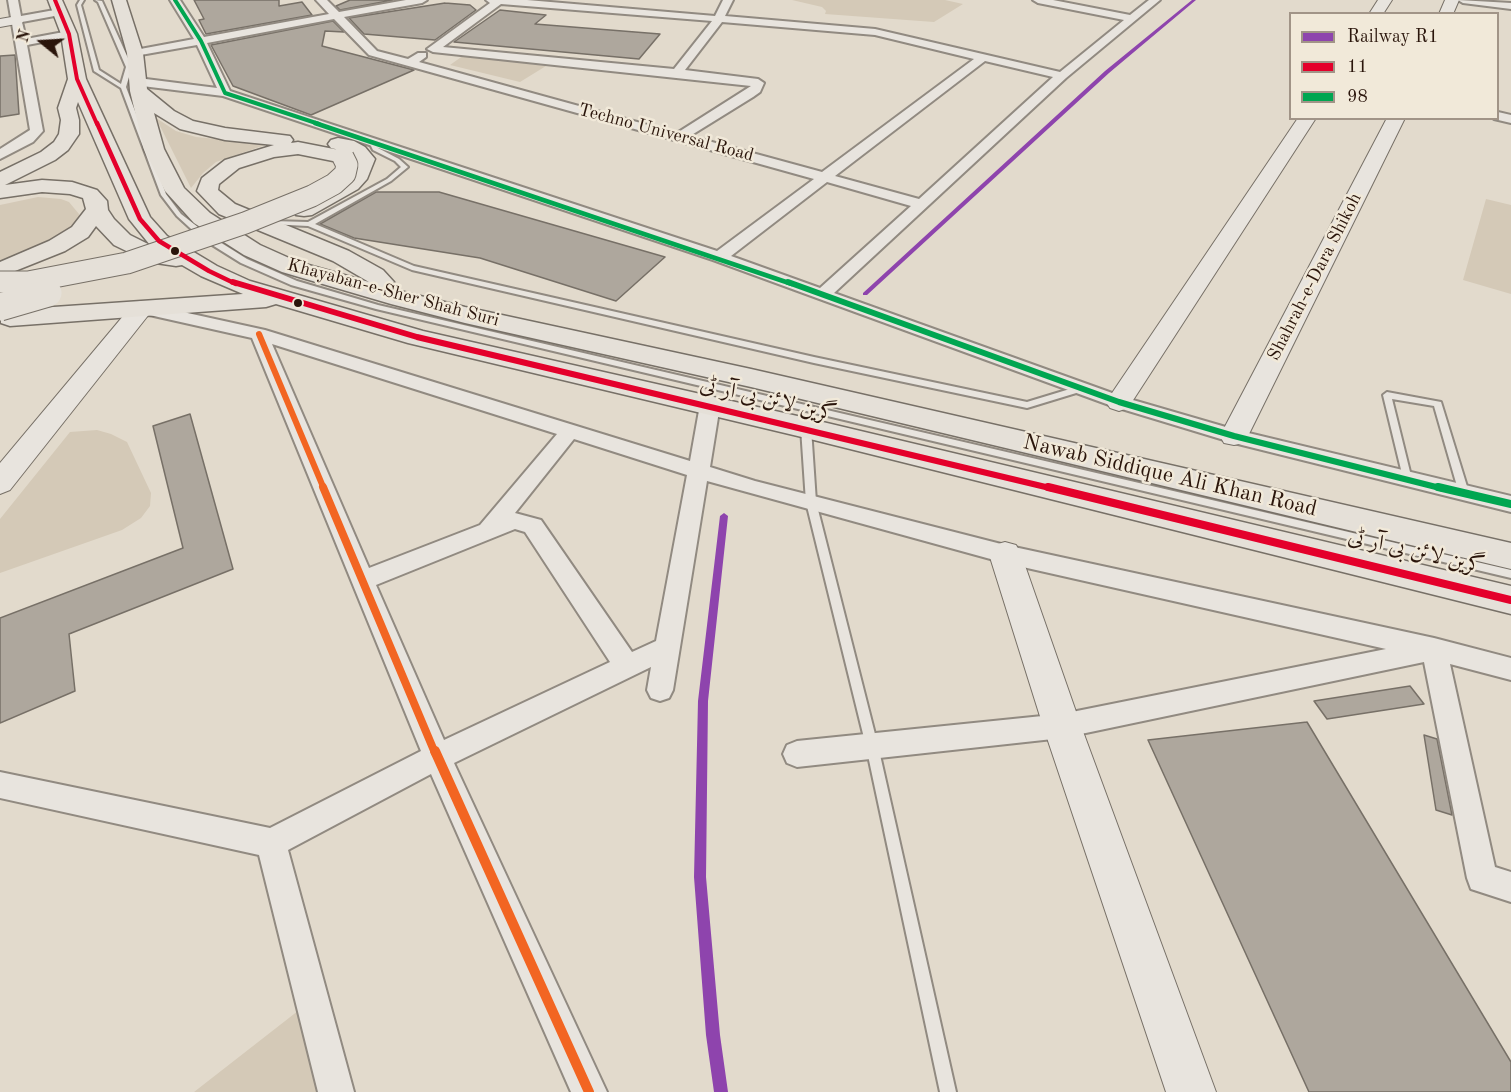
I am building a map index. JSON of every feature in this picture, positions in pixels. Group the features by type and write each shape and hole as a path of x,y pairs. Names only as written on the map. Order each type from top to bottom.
{"main road":[{"name":"Khayaban-e-Sher Shah Suri","path":"119,0 135,53 133,87 154,149 175,191 202,218 252,250 290,267 400,299 828,396"},
{"path":"58,6 69,34 77,79 140,219 159,241 192,262"},
{"path":"0,180 48,156 61,146 69,134 70,120 67,108 77,79"},
{"path":"0,170 36,151 52,138 55,125 49,109 77,79"},
{"path":"133,87 175,120 204,130 337,150"},
{"path":"3,315 128,271 210,246 285,218 320,203 351,185 360,175 364,159 358,151 347,145 337,150 298,148 271,151 232,164 209,182 207,191 227,209 262,223 341,256 375,276 400,299"},
{"path":"0,282 28,282 99,269 155,255 224,231 312,196 334,184 345,174 346,165 337,150"},
{"path":"0,192 42,186 72,188 90,194 96,201 97,210 115,234 136,248 157,257 192,262"},
{"path":"0,270 57,246 80,232 97,210"},
{"name":"Nawab Siddique Ali Khan Road","path":"192,262 241,286 417,337 806,428 1511,600"},
{"path":"0,275 23,270 35,271 43,275 46,283 43,292 3,315"},
{"path":"0,291 55,286 128,271"},
{"path":"3,315 280,299"},
{"name":"Nawab Siddique Ali Khan Road","path":"828,396 1511,556"}],"street":[{"path":"0,155 28,140 37,131 13,0"},
{"path":"176,0 201,41 225,93"},
{"name":"Techno Universal Road","path":"321,0 373,53 922,204"},
{"path":"135,53 422,0"},
{"path":"491,0 874,32 1062,76"},
{"path":"410,63 500,0"},
{"path":"677,73 719,19 728,0"},
{"path":"1038,0 1132,19"},
{"path":"824,293 1062,76 1155,0"},
{"path":"1463,0 1511,6"},
{"path":"0,23 17,20 58,6"},
{"path":"22,43 69,34"},
{"path":"433,49 758,83 756,89 749,94 681,136"},
{"path":"719,257 982,58"},
{"path":"133,87 225,93 824,293 1119,402 1234,436 1511,504"},
{"path":"1119,402 1306,120"},
{"name":"Shahrah-e-Dara Shikoh","path":"1234,436 1395,120"},
{"path":"0,483 142,308 259,334 698,472 1005,554 1434,649 1511,669"},
{"path":"259,334 437,757 589,1092"},
{"path":"660,690 710,405"},
{"path":"489,529 570,430"},
{"path":"364,580 514,521 533,526 626,665"},
{"path":"1005,554 1062,726 1191,1092"},
{"path":"0,785 271,843 437,757 626,665 668,647"},
{"path":"797,754 1062,726 1434,649"},
{"path":"1434,649 1482,878 1511,887"},
{"path":"271,843 336,1092"}],"lane":[{"path":"82,0 79,5 97,71 133,87"},
{"name":"گرین لائن بی آر ٹی","path":"97,0 100,1 129,67 154,173 163,194 179,215 204,236 244,261 313,290 376,307 1511,574"},
{"path":"309,224 389,180 405,167 397,160 375,149 372,142"},
{"path":"262,223 309,224 412,268 814,360 1027,405 1083,388"},
{"path":"1407,480 1387,395 1438,404 1464,493"},
{"path":"806,428 811,502 872,746 948,1092"}],"shaded area":[{"path":"792,0 945,0 963,4 934,22 825,14 826,11 822,7"},
{"path":"464,55 546,66 520,82 450,65"},
{"path":"156,118 176,131 196,137 268,144 216,162 191,188"},
{"path":"38,197 69,202 79,214 78,224 46,246 0,264 0,205"},
{"path":"1486,199 1511,205 1511,294 1463,280"},
{"path":"97,430 127,442 151,493 150,506 141,518 122,530 0,573 0,519 70,432"},
{"path":"312,1000 336,1092 194,1092"}],"building":[{"path":"194,0 279,0 279,6 302,2 312,15 206,34 199,20 204,19"},
{"path":"350,0 393,0 340,10 336,6"},
{"path":"445,3 470,5 476,10 435,40 364,34 349,18"},
{"path":"500,10 546,15 535,24 660,34 639,59 454,42"},
{"path":"333,21 344,32 325,31 322,46 414,70 311,115 233,86 211,45"},
{"path":"15,55 19,114 0,117 0,56"},
{"path":"376,192 439,192 665,257 616,301 480,258 354,238 320,224"},
{"path":"190,414 233,569 69,634 75,691 0,723 0,618 183,548 153,426"},
{"path":"1410,686 1424,704 1327,719 1314,701"},
{"path":"1307,722 1511,1062 1511,1092 1309,1092 1148,740"},
{"path":"1424,735 1437,739 1452,815 1436,810"}],"rail line":[{"name":"R1","path":"865,294 1107,72 1194,0"},
{"name":"R1","path":"721,1092 713,1035 700,877 703,701 724,516"}],"transit line":[{"name":"11","path":"55,0 69,34 77,79 140,219 159,241 209,271 241,286 417,337 806,428 1511,600"},
{"name":"98","path":"175,0 201,41 225,93 719,257 1119,402 1234,436 1511,504"},
{"path":"259,334 437,757 589,1092"}]}
